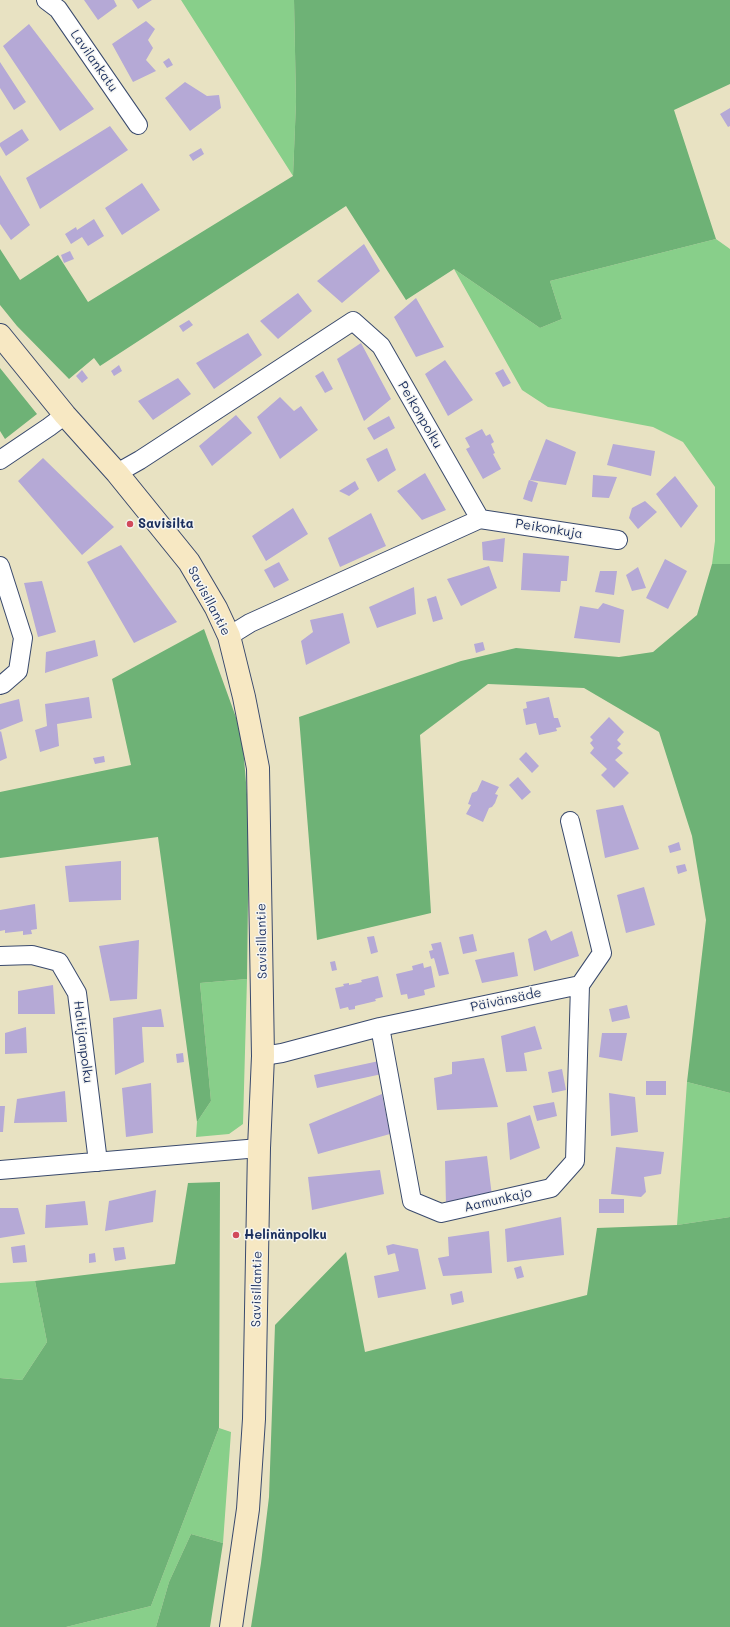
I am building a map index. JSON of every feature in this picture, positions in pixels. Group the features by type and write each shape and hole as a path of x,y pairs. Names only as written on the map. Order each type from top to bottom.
{"street":[{"name":"Lavilankatu","path":"46,0 58,9 138,125"},
{"name":"Peikonpolku","path":"117,473 353,321 380,346 480,519"},
{"name":"Savisillantie","path":"0,335 65,415 117,473 189,562 216,608 229,636 244,697 258,768 263,1056 258,1148 254,1419 248,1509 231,1627"},
{"path":"0,460 65,415"},
{"path":"229,636 250,624 480,519"},
{"name":"Peikonkuja","path":"480,519 618,540"},
{"path":"0,566 23,638 18,671 0,685"},
{"path":"570,821 602,953 580,985"},
{"name":"Haltijanpolku","path":"0,956 32,954 59,962 77,993 98,1162"},
{"name":"Päivänsäde","path":"263,1056 282,1053 380,1027 580,985"},
{"name":"Aamunkajo","path":"380,1027 412,1201 441,1213 551,1188 575,1160 580,985"},
{"path":"0,1170 258,1148"}],"green space":[{"path":"181,0 294,0 296,102 293,176"},
{"path":"294,0 730,0 730,84 674,110 716,239 550,281 562,319 540,328 454,269 406,300 346,206 100,366 94,358 69,379 17,326 0,305 0,249 20,280 58,255 88,302 293,176 296,102"},
{"path":"716,239 730,249 730,564 712,564 715,541 715,487 683,442 653,427 548,407 522,390 454,269 540,328 562,319 550,281"},
{"path":"0,368 37,414 5,439 0,431"},
{"path":"712,564 730,564 730,1093 687,1082 706,920 692,836 659,732 584,688 488,684 420,735 431,913 317,940 299,717 461,661 516,648 619,657 653,652 697,615"},
{"path":"204,629 242,734 249,819 247,979 200,983 211,1101 197,1122 158,837 0,858 0,792 131,765 112,679"},
{"path":"247,979 243,1124 229,1134 196,1137 197,1122 211,1101 200,983"},
{"path":"687,1082 730,1093 730,1217 677,1225"},
{"path":"220,1182 219,1428 151,1606 66,1627 0,1627 0,1378 22,1380 47,1342 35,1281 175,1264 188,1183"},
{"path":"730,1217 730,1627 251,1627 269,1497 275,1325 346,1252 365,1352 587,1295 597,1228 677,1225"},
{"path":"35,1281 47,1342 22,1380 0,1378 0,1283"},
{"path":"219,1428 231,1432 223,1543 191,1534 169,1582 156,1627 66,1627 151,1606"},
{"path":"191,1534 223,1543 210,1627 156,1627 169,1582"}],"building":[{"path":"84,0 114,0 117,6 98,20"},
{"path":"132,0 152,0 138,9"},
{"path":"146,21 155,29 148,40 153,48 146,60 156,71 133,82 112,44"},
{"path":"29,24 94,109 60,131 3,46"},
{"path":"169,58 173,65 167,68 163,62"},
{"path":"0,62 26,102 14,110 0,88"},
{"path":"185,82 207,96 219,95 221,108 190,131 165,98"},
{"path":"730,108 730,126 728,127 720,114"},
{"path":"110,126 128,150 40,209 26,178"},
{"path":"22,129 29,140 6,156 0,146 0,143"},
{"path":"201,148 204,154 193,161 189,155"},
{"path":"0,175 30,225 11,240 0,224"},
{"path":"142,183 160,210 122,235 105,208"},
{"path":"94,219 104,236 88,246 82,237 71,244 65,234 76,227 77,230"},
{"path":"364,244 380,271 342,303 317,281"},
{"path":"70,251 74,259 64,263 61,255"},
{"path":"298,293 312,311 278,339 260,321"},
{"path":"416,298 444,347 416,357 394,317"},
{"path":"189,320 193,325 183,332 179,326"},
{"path":"248,333 262,355 214,389 196,363"},
{"path":"361,343 391,399 364,421 337,359"},
{"path":"445,360 473,400 448,416 425,374"},
{"path":"119,365 122,371 114,376 111,371"},
{"path":"503,369 511,383 503,387 495,373"},
{"path":"82,370 88,378 82,383 76,376"},
{"path":"323,371 333,389 325,393 315,376"},
{"path":"178,378 191,394 153,420 138,401"},
{"path":"280,397 294,411 301,406 318,430 280,459 257,417"},
{"path":"236,415 252,433 212,466 199,446"},
{"path":"389,416 395,428 374,440 367,428"},
{"path":"482,429 486,436 490,434 494,442 491,444 495,453 493,454 501,469 483,479 466,449 470,447 465,438"},
{"path":"546,439 576,452 566,485 530,480"},
{"path":"613,444 655,451 651,476 607,465"},
{"path":"387,448 396,470 378,482 366,459"},
{"path":"43,458 114,527 82,555 18,481"},
{"path":"425,473 446,510 422,520 397,491"},
{"path":"593,475 617,477 609,498 592,497"},
{"path":"675,476 698,506 681,528 656,494"},
{"path":"529,480 538,483 532,502 523,499"},
{"path":"355,481 359,489 349,496 339,491"},
{"path":"645,501 657,512 638,529 629,518 632,508"},
{"path":"293,508 308,534 266,561 252,536"},
{"path":"371,513 386,546 340,567 328,538"},
{"path":"505,538 503,562 483,560 482,542"},
{"path":"121,545 177,622 134,643 87,562"},
{"path":"523,553 569,556 567,581 561,581 560,592 521,590"},
{"path":"665,559 687,571 668,609 646,598"},
{"path":"279,562 289,580 274,588 264,570"},
{"path":"489,566 497,588 461,606 447,579"},
{"path":"638,567 646,588 632,591 626,575"},
{"path":"600,571 617,571 614,595 595,592"},
{"path":"42,581 56,632 38,637 24,583"},
{"path":"414,587 416,614 377,628 369,607"},
{"path":"436,596 443,619 433,622 427,599"},
{"path":"603,603 624,610 620,643 574,638 580,606 598,609"},
{"path":"343,613 350,643 306,665 301,641 313,632 310,620"},
{"path":"95,640 98,656 45,673 46,652"},
{"path":"483,642 485,650 476,653 474,644"},
{"path":"89,697 92,718 57,724 59,746 40,752 35,730 47,726 45,704"},
{"path":"549,697 554,718 558,718 561,727 556,728 557,731 539,735 536,723 526,725 523,709 527,708 526,702"},
{"path":"19,699 23,721 0,730 0,704"},
{"path":"609,717 624,732 617,740 621,744 617,748 623,753 615,760 629,773 614,788 601,775 607,769 590,753 594,748 590,743 593,740 590,737"},
{"path":"1,731 7,758 0,761 0,732"},
{"path":"526,752 539,766 532,773 519,759"},
{"path":"104,756 105,762 95,764 93,758"},
{"path":"518,777 531,792 522,800 509,785"},
{"path":"482,780 499,787 495,794 498,795 495,803 489,808 483,822 466,814 471,805 468,804 472,793 477,791"},
{"path":"623,805 639,849 605,858 596,810"},
{"path":"679,842 681,850 670,853 668,846"},
{"path":"121,861 121,900 69,902 65,866"},
{"path":"685,864 687,871 678,874 676,866"},
{"path":"644,887 655,925 626,933 617,895"},
{"path":"35,904 37,929 31,930 32,934 23,935 23,931 5,933 5,930 0,931 0,910"},
{"path":"546,930 551,941 572,931 579,956 534,971 528,939"},
{"path":"473,934 477,951 463,954 459,937"},
{"path":"374,936 378,952 371,954 367,937"},
{"path":"139,940 137,999 110,1001 99,946"},
{"path":"441,942 449,974 439,976 434,958 431,959 429,951 433,950 431,944"},
{"path":"514,952 518,976 482,983 475,960"},
{"path":"335,961 337,970 332,971 330,962"},
{"path":"423,963 424,968 431,966 435,987 424,990 425,995 408,999 407,994 401,995 396,974 413,970 412,966"},
{"path":"378,976 383,997 375,999 376,1001 355,1006 355,1009 349,1010 348,1007 340,1009 335,988 344,986 343,984 349,983 349,985 362,982 361,980"},
{"path":"53,985 55,1014 18,1014 18,991"},
{"path":"627,1005 630,1018 612,1022 609,1009"},
{"path":"161,1009 164,1027 142,1027 144,1062 115,1075 113,1018"},
{"path":"535,1026 542,1049 524,1053 527,1071 506,1072 501,1036"},
{"path":"26,1027 27,1053 5,1054 5,1033"},
{"path":"602,1033 627,1033 622,1061 599,1057"},
{"path":"183,1053 184,1062 177,1063 176,1054"},
{"path":"484,1058 498,1107 437,1110 434,1078 452,1074 452,1062"},
{"path":"379,1061 382,1074 317,1088 314,1075"},
{"path":"562,1069 566,1090 552,1093 548,1072"},
{"path":"646,1081 666,1081 666,1095 646,1095"},
{"path":"151,1083 153,1133 126,1137 122,1088"},
{"path":"65,1091 67,1122 14,1123 17,1099"},
{"path":"609,1093 635,1097 638,1132 611,1136"},
{"path":"382,1094 390,1134 318,1154 309,1124"},
{"path":"554,1102 557,1116 537,1121 533,1106"},
{"path":"0,1106 5,1106 3,1132 0,1132"},
{"path":"530,1115 540,1148 510,1160 507,1123"},
{"path":"616,1147 664,1152 661,1174 644,1177 646,1192 641,1197 611,1194"},
{"path":"487,1156 492,1196 446,1205 445,1161"},
{"path":"380,1170 384,1194 312,1210 308,1177"},
{"path":"156,1190 153,1222 105,1231 109,1201"},
{"path":"599,1199 624,1199 624,1213 599,1213"},
{"path":"85,1201 88,1225 45,1228 46,1205"},
{"path":"0,1208 18,1208 25,1234 0,1238"},
{"path":"561,1217 564,1255 507,1262 505,1229"},
{"path":"489,1231 492,1273 443,1276 438,1258 449,1256 448,1237"},
{"path":"393,1244 395,1253 388,1255 386,1246"},
{"path":"393,1244 418,1249 426,1289 378,1298 374,1276 399,1271"},
{"path":"25,1245 27,1262 13,1263 11,1247"},
{"path":"124,1247 126,1259 115,1261 113,1248"},
{"path":"95,1253 96,1262 89,1263 89,1254"},
{"path":"521,1266 524,1277 517,1279 514,1268"},
{"path":"462,1291 464,1302 452,1305 450,1294"}],"place":[{"name":"Savisilta","path":"130,524"},
{"name":"Helinänpolku","path":"236,1235"}]}
